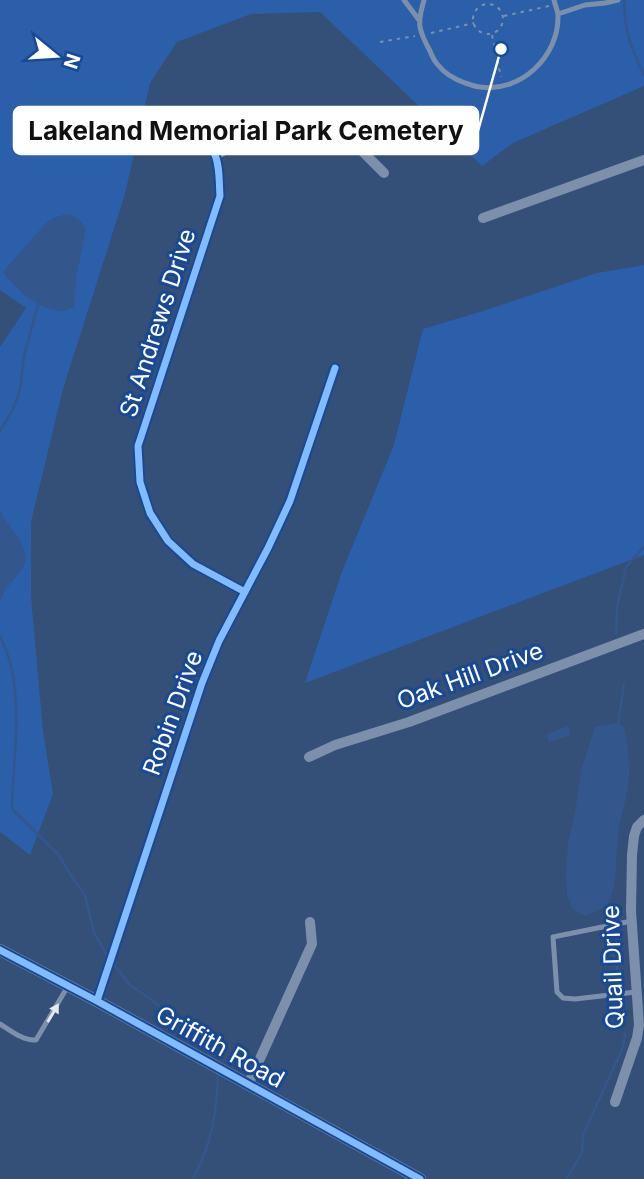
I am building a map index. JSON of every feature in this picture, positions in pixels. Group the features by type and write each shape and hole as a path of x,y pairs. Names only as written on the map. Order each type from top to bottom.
{"street":[{"path":"175,122 201,140 215,155 266,130 291,123 320,125 357,146 384,173"},
{"name":"St Andrews Drive","path":"215,155 220,197 138,446 140,482 150,513 167,541 193,564 245,592"},
{"path":"483,218 644,160"},
{"name":"Robin Drive","path":"97,1001 202,683 219,641 290,501 335,368"},
{"name":"Oak Hill Drive","path":"309,757 335,745 409,722 644,634"},
{"name":"Quail Drive","path":"615,1102 641,1025 632,922 632,845 641,824"},
{"path":"248,1085 312,944 310,922"},
{"name":"Griffith Road","path":"0,950 420,1179"}],"lane":[{"path":"404,0 419,20"},
{"path":"424,0 419,20 421,35 437,65 453,79 481,88 503,86 523,78 536,68 548,54 555,34 558,14 554,3"},
{"path":"558,14 584,2 604,3 618,0"},
{"path":"632,922 553,937 556,992 563,998 575,999 637,992"},
{"path":"0,1024 24,1038 36,1040 68,986"}],"path":[{"path":"484,0 485,5"},
{"path":"503,17 554,3"},
{"path":"491,4 501,10 504,21 498,32 486,35 476,28 472,19 480,7 485,5 491,4"},
{"path":"492,34 503,86"}],"shaded area":[{"path":"0,0 644,0 644,86 513,143 482,166 320,12 251,14 177,42 150,83 125,194 63,389 31,522 31,597 43,731 53,794 30,855 0,832 0,347 26,308 0,290"},
{"path":"66,214 78,218 86,229 76,278 74,307 65,311 35,302 3,272 45,224"},
{"path":"644,265 644,555 305,683 341,574 394,445 423,329 597,273"},
{"path":"0,510 23,546 25,561 0,602"},
{"path":"618,723 624,727 629,770 618,836 614,887 606,905 585,916 573,910 567,895 568,843 581,770 595,727"},
{"path":"568,726 571,735 549,743 546,734"}],"waterway":[{"path":"624,0 629,39 644,75"},
{"path":"0,431 20,390 24,356 39,301"},
{"path":"616,634 617,607 626,567 644,547"},
{"path":"0,636 10,662 16,700 13,810 59,855 85,895 94,933 107,955"},
{"path":"618,724 624,684"},
{"path":"604,919 607,902"},
{"path":"609,934 621,987"},
{"path":"113,963 130,985 199,1038 213,1060"},
{"path":"622,999 624,1021"},
{"path":"567,1179 582,1152 583,1135 623,1047 625,1033"},
{"path":"193,1179 205,1153 212,1127 218,1072"}],"cycle path":[{"path":"175,122 211,148 216,157 220,196 138,446 140,482 150,513 168,541 193,564 245,592"},
{"path":"97,1001 202,683 219,641 290,501 335,368"},
{"path":"0,950 420,1179"}],"place":[{"name":"Lakeland Memorial Park Cemetery","path":"501,49"}]}
